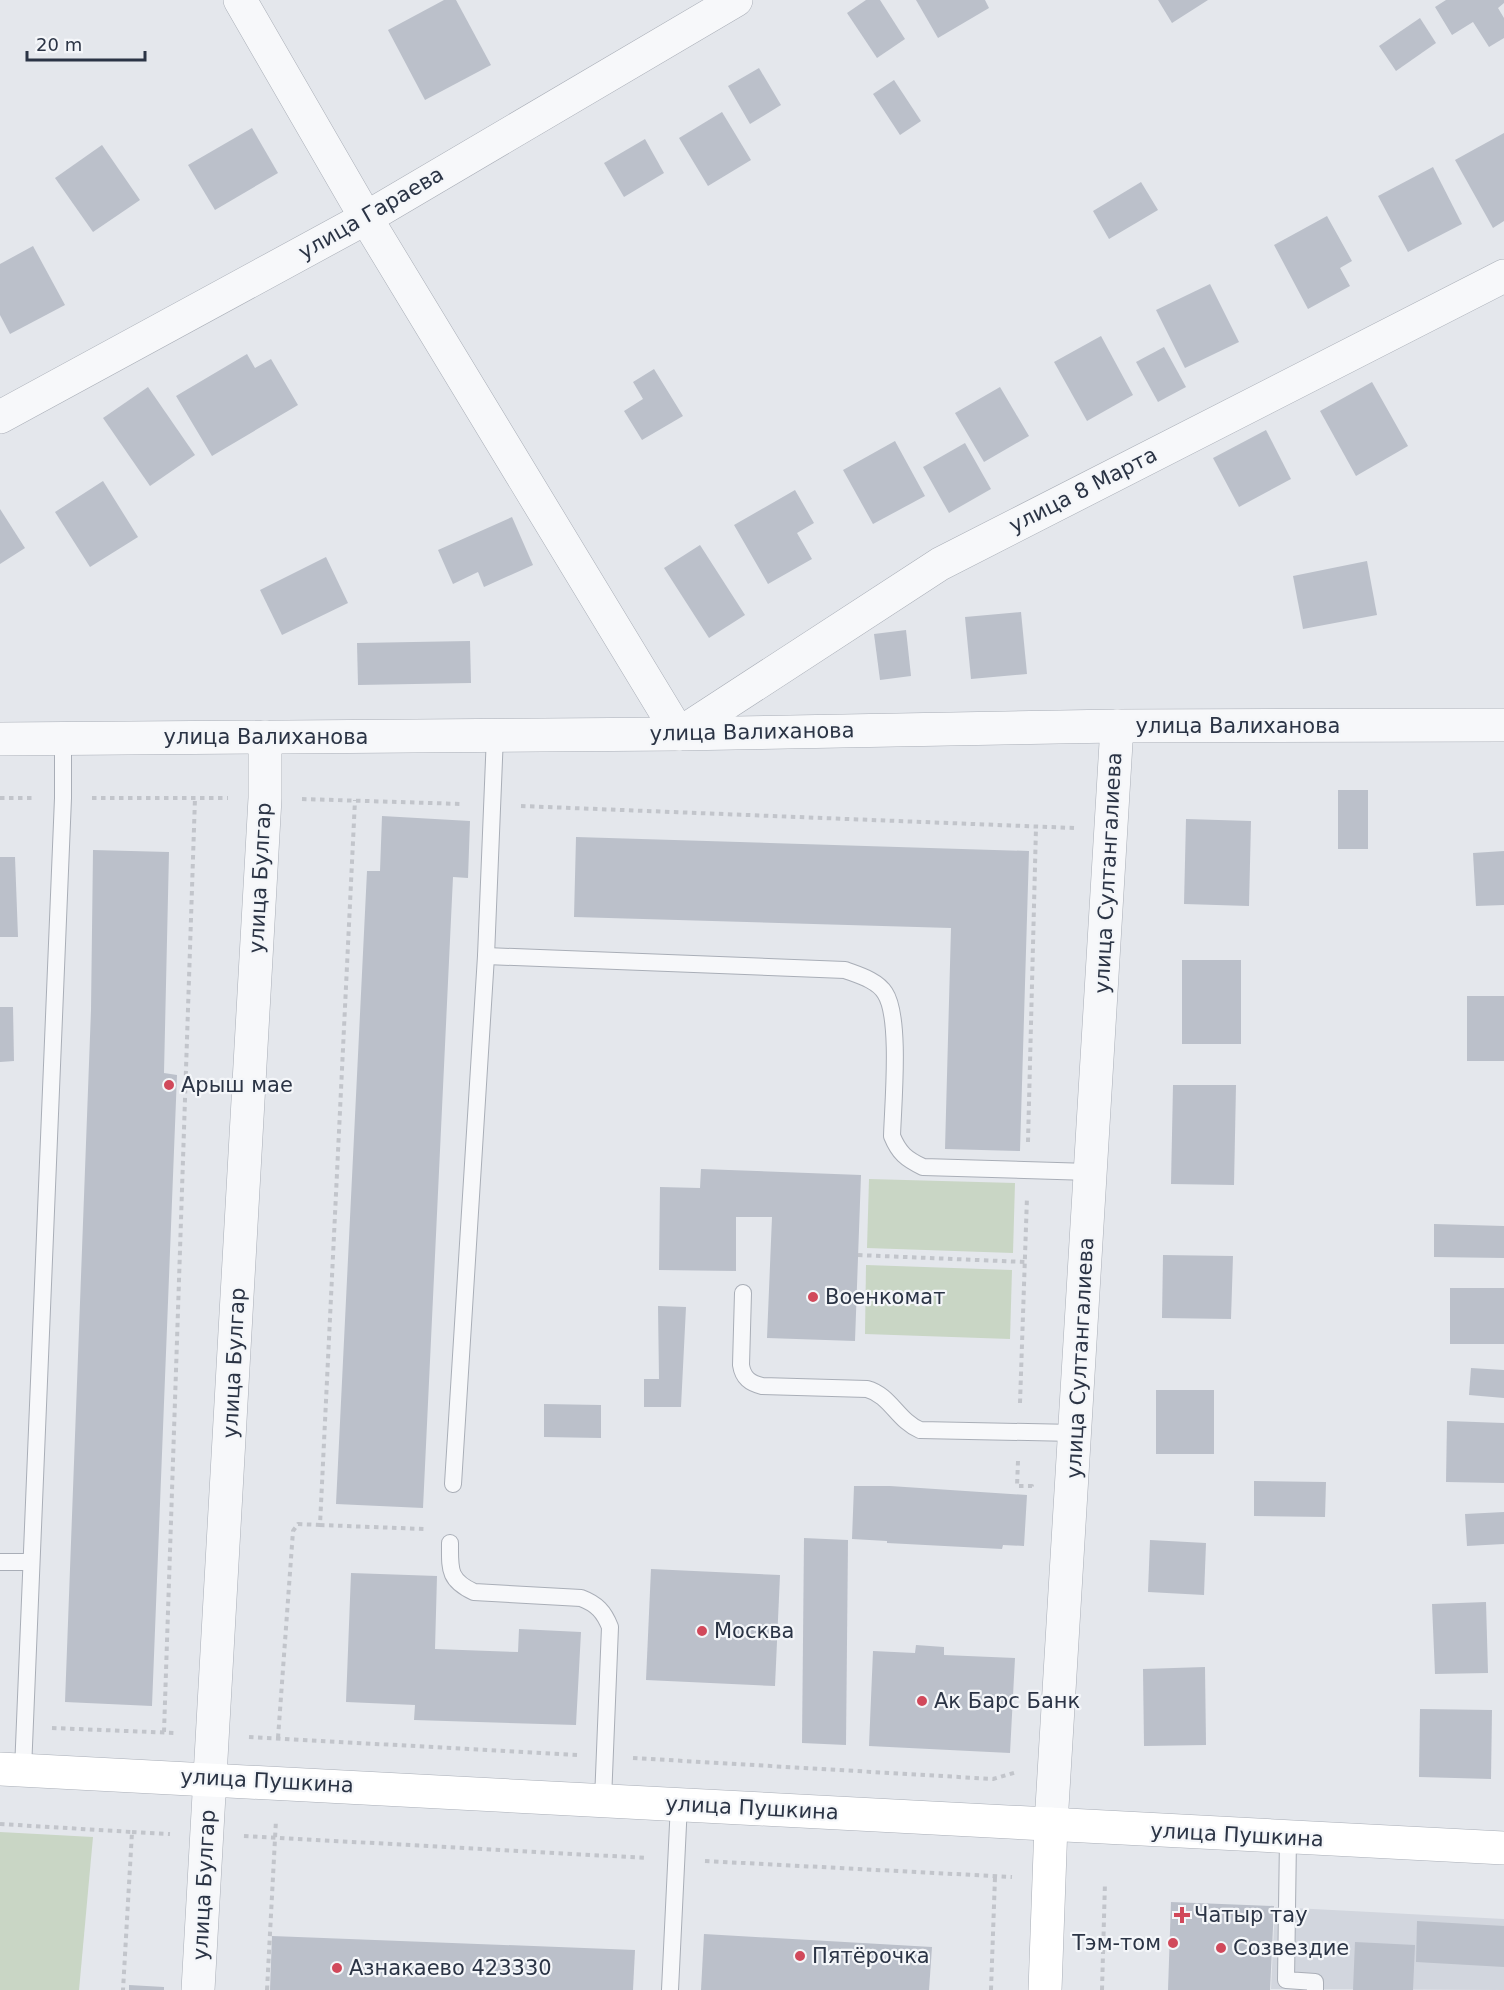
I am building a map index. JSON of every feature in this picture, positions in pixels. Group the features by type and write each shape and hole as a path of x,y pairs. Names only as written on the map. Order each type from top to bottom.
{"main road":[{"name":"улица Пушкина","path":"11,1769 1504,1848"},
{"name":"улица Султангалиева","path":"1045,1990 1051,1824"}],"street":[{"path":"240,0 366,218 679,734"},
{"name":"улица Гараева","path":"0,417 366,218 736,0"},
{"name":"улица 8 Марта","path":"679,734 940,564 1504,276"},
{"name":"улица Валиханова","path":"0,739 679,734 1117,726 1504,725"},
{"name":"улица Султангалиева","path":"1051,1824 1117,726"},
{"name":"улица Булгар","path":"198,1990 265,798 265,737"}],"lane":[{"path":"453,1484 486,956 494,805 495,735"},
{"path":"11,1769 26,1727 63,798 63,738"},
{"path":"486,956 845,970 866,978 884,991 894,1012 892,1136 898,1151 908,1160 923,1167 1090,1172"},
{"path":"743,1293 741,1365 742,1372 753,1384 867,1389 882,1395 907,1424 920,1430 1076,1433"},
{"path":"450,1543 450,1571 460,1585 474,1592 582,1598 594,1603 605,1614 610,1628 603,1800"},
{"path":"0,1562 31,1563"},
{"path":"670,1990 679,1804"},
{"path":"1288,1838 1286,1980 1315,1982 1314,1990"}],"path":[{"path":"0,798 355,800 1111,830"},
{"path":"164,1732 195,798"},
{"path":"320,1525 355,800"},
{"path":"1032,1498 1032,1486 1017,1486 1036,827"},
{"path":"858,1255 1025,1262"},
{"path":"278,1738 293,1531 298,1524 427,1530"},
{"path":"26,1727 278,1738 993,1779 1018,1772 1018,1760"},
{"path":"0,1824 180,1834"},
{"path":"123,1990 132,1832"},
{"path":"243,1836 1016,1877"},
{"path":"267,1990 275,1837"},
{"path":"991,1990 995,1877"},
{"path":"1102,1990 1105,1882"}],"shaded area":[{"path":"1275,1907 1504,1919 1504,1990 1271,1989"}],"green space":[{"path":"869,1179 1015,1183 1013,1253 867,1248"},
{"path":"866,1265 1012,1270 1010,1339 865,1334"},
{"path":"0,1832 93,1837 79,1990 0,1990"}],"building":[{"path":"444,0 456,0 491,65 425,100 388,30"},
{"path":"866,0 880,0 905,39 877,58 847,13"},
{"path":"916,0 985,0 989,8 938,38"},
{"path":"1158,0 1208,0 1172,23"},
{"path":"1446,0 1504,0 1498,8 1504,18 1504,38 1489,47 1473,22 1452,35 1435,7"},
{"path":"1420,18 1436,43 1396,71 1379,46"},
{"path":"759,68 781,105 750,124 728,86"},
{"path":"894,80 921,121 900,135 873,94"},
{"path":"722,112 751,160 708,186 679,138"},
{"path":"252,128 278,173 215,210 188,165"},
{"path":"1504,133 1504,221 1493,228 1455,160"},
{"path":"645,139 664,173 624,197 604,163"},
{"path":"102,145 140,200 93,232 55,178"},
{"path":"1433,167 1462,224 1408,252 1378,196"},
{"path":"1141,182 1158,210 1109,239 1093,211"},
{"path":"1327,216 1352,261 1340,268 1350,286 1308,309 1274,245"},
{"path":"33,246 65,305 10,334 0,315 0,264"},
{"path":"1210,284 1239,342 1185,368 1156,310"},
{"path":"1101,336 1133,395 1087,421 1054,362"},
{"path":"1164,347 1186,387 1158,402 1136,362"},
{"path":"247,354 255,368 271,359 298,405 212,456 176,396"},
{"path":"654,369 683,416 642,440 624,411 643,399 633,382"},
{"path":"1372,382 1408,446 1356,476 1320,411"},
{"path":"148,387 195,455 150,486 103,418"},
{"path":"1000,387 1029,436 984,462 955,413"},
{"path":"1266,430 1291,479 1239,507 1213,458"},
{"path":"895,441 925,496 873,524 843,470"},
{"path":"965,443 991,489 949,513 923,467"},
{"path":"103,481 138,537 90,567 55,512"},
{"path":"795,490 814,523 797,533 812,559 768,584 734,525"},
{"path":"0,509 25,548 0,564"},
{"path":"512,517 533,565 484,587 478,572 453,584 438,550"},
{"path":"700,545 745,615 709,638 664,568"},
{"path":"326,557 348,603 282,635 260,590"},
{"path":"1367,561 1377,615 1303,629 1293,576"},
{"path":"1021,612 1027,674 971,679 965,617"},
{"path":"906,630 911,676 880,680 874,634"},
{"path":"470,641 471,683 358,685 357,643"},
{"path":"1338,790 1368,790 1368,849 1338,849"},
{"path":"382,816 470,821 468,878 453,877 423,1508 336,1504 367,871 380,871"},
{"path":"1186,819 1251,821 1249,906 1184,904"},
{"path":"576,837 1029,851 1020,1151 945,1149 951,928 574,917"},
{"path":"93,850 169,852 164,1073 177,1075 152,1706 65,1702 91,1010"},
{"path":"1504,851 1504,905 1476,906 1473,853"},
{"path":"0,857 15,857 18,937 0,937"},
{"path":"1182,960 1241,960 1241,1044 1182,1044"},
{"path":"1467,996 1504,996 1504,1061 1467,1061"},
{"path":"0,1007 13,1007 14,1061 0,1062"},
{"path":"1173,1085 1236,1085 1234,1185 1171,1184"},
{"name":"Военкомат","path":"701,1169 861,1175 855,1341 767,1338 772,1217 736,1217 736,1271 659,1270 660,1187 700,1188"},
{"path":"1434,1224 1504,1226 1504,1258 1434,1257"},
{"path":"1163,1255 1233,1256 1231,1319 1162,1318"},
{"path":"1450,1288 1504,1288 1504,1344 1450,1344"},
{"path":"658,1306 686,1307 681,1407 644,1407 644,1379 659,1379"},
{"path":"1471,1368 1504,1370 1504,1398 1469,1395"},
{"path":"1156,1390 1214,1390 1214,1454 1156,1454"},
{"path":"544,1404 601,1405 601,1438 544,1437"},
{"path":"1447,1421 1504,1423 1504,1483 1446,1482"},
{"path":"1254,1481 1326,1482 1325,1517 1254,1516"},
{"path":"854,1486 890,1486 1027,1495 1024,1546 1003,1545 1002,1549 852,1539"},
{"path":"1504,1512 1504,1544 1467,1546 1465,1514"},
{"path":"804,1538 848,1540 846,1745 802,1743"},
{"path":"1150,1540 1206,1543 1204,1595 1148,1592"},
{"path":"651,1569 780,1575 775,1686 646,1680"},
{"path":"351,1573 437,1576 435,1649 518,1652 519,1629 581,1632 576,1725 414,1720 415,1705 346,1702"},
{"path":"1486,1602 1488,1673 1435,1674 1432,1604"},
{"name":"Ак Барс Банк","path":"916,1645 944,1647 944,1655 1015,1658 1010,1753 869,1746 873,1651 915,1653"},
{"path":"1205,1667 1206,1745 1144,1746 1143,1669"},
{"path":"1420,1709 1492,1710 1491,1779 1419,1777"},
{"name":"Созвездие","path":"1171,1902 1274,1906 1270,1990 1168,1990"},
{"path":"1417,1921 1504,1926 1504,1967 1416,1962"},
{"path":"704,1934 932,1947 929,1990 701,1990"},
{"path":"272,1936 635,1950 633,1990 270,1990"},
{"path":"1355,1942 1415,1945 1413,1990 1353,1990"},
{"path":"129,1985 164,1987 164,1990 129,1990"}],"place":[{"name":"Арыш мае","path":"169,1085"},
{"name":"Военкомат","path":"813,1297"},
{"name":"Москва","path":"702,1631"},
{"name":"Ак Барс Банк","path":"922,1701"},
{"name":"Чатыр тау","path":"1182,1915"},
{"name":"Тэм-том","path":"1173,1943"},
{"name":"Созвездие","path":"1221,1948"},
{"name":"Пятёрочка","path":"800,1956"},
{"name":"Азнакаево 423330","path":"337,1968"}]}
